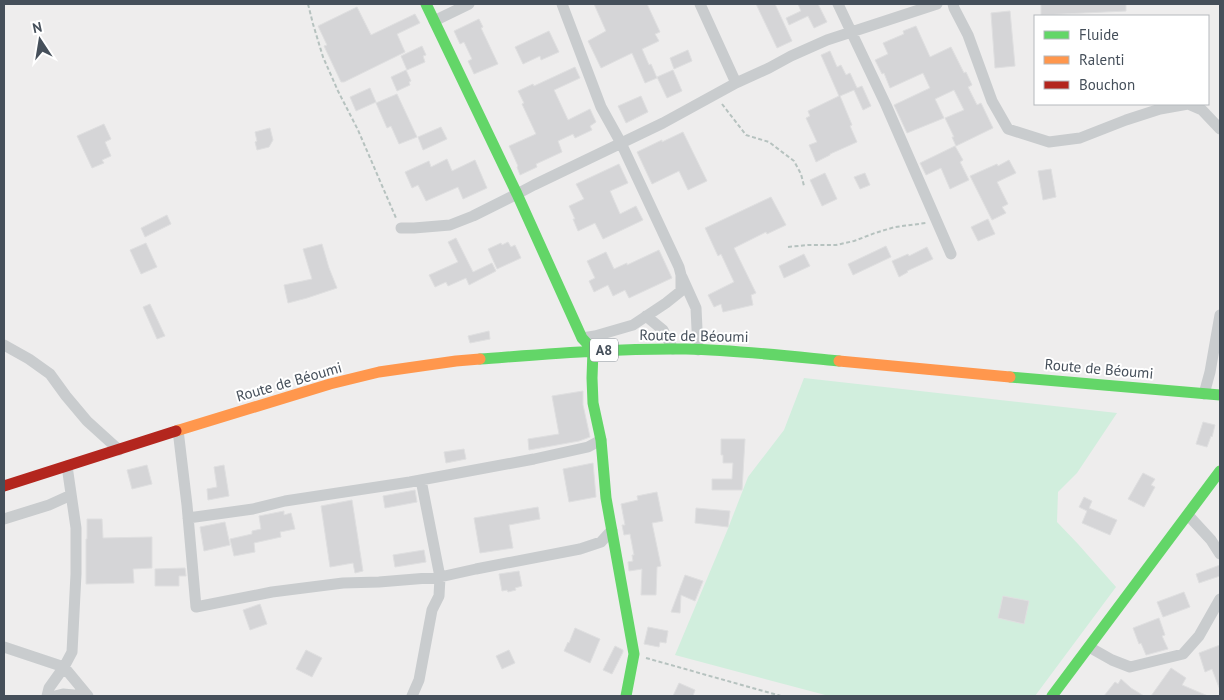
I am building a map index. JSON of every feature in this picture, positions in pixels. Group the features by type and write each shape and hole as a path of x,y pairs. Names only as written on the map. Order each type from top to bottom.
{"main road":[{"path":"426,4 517,194 582,338 593,350 592,402 601,440 606,498 634,654 626,696"},
{"name":"Route de Béoumi","path":"4,486 178,430 330,384 379,372 456,362 593,350 673,349 762,353 873,365 1220,395"},
{"path":"1052,696 1220,471"}],"street":[{"path":"434,21 469,4"},
{"path":"562,4 601,107 621,143 669,244 696,308 698,350"},
{"path":"700,4 736,83"},
{"path":"838,4 886,105 951,254"},
{"path":"400,228 450,225 473,216 663,122 736,83 827,40 937,4"},
{"path":"952,4 968,35 992,101 1008,129 1049,142 1080,138 1160,109 1182,105"},
{"path":"1190,105 1202,110 1220,129"},
{"path":"582,338 596,336 633,325 666,304 680,291 681,275"},
{"path":"1204,394 1215,371 1220,315"},
{"path":"646,316 663,330 673,349"},
{"path":"4,345 50,374 87,420 119,450"},
{"path":"178,430 196,607 272,592 342,583 440,577 580,549 601,542 612,530"},
{"path":"188,518 254,509 285,501 421,480 575,451 601,440"},
{"path":"47,696 49,688 72,652 76,593 76,528 68,466"},
{"path":"412,696 419,680 432,610 439,596 440,577 421,480"},
{"path":"4,519 49,505 71,495"},
{"path":"1188,516 1211,540 1220,554"},
{"path":"1089,647 1112,660 1130,667 1183,654 1199,636 1220,599"},
{"path":"4,647 64,667 87,696"},
{"path":"55,696 64,694 87,696"}],"path":[{"path":"308,4 312,24 323,57 362,139 400,228"},
{"path":"714,95 746,134 769,142 794,161 801,174 804,186"},
{"path":"788,247 836,245 895,227 936,222"},
{"path":"634,654 781,696"}],"green space":[{"path":"804,378 1117,413 1077,473 1058,492 1057,522 1116,587 1035,696 829,696 675,655 748,477 784,430"}],"building":[{"path":"594,4 647,4 660,32 655,34 659,41 642,49 657,78 645,83 632,53 601,68 588,41 606,31"},
{"path":"756,4 775,4 792,41 777,48"},
{"path":"798,4 818,4 827,22 814,28 808,16 789,25 786,18 801,11"},
{"path":"1041,4 1126,4 1126,11 1041,15"},
{"path":"357,7 371,35 415,14 420,23 397,34 405,52 341,82 324,46 327,45 318,26"},
{"path":"1010,11 1015,66 995,68 991,13"},
{"path":"479,19 483,27 481,28 498,64 474,74 468,61 472,59 464,42 460,44 454,31"},
{"path":"916,26 930,57 951,47 972,85 968,87 977,105 981,103 993,128 956,146 945,118 964,110 954,90 935,99 944,118 907,133 894,105 930,88 923,73 890,88 884,73 882,74 875,60 888,54 883,43 904,34 903,31"},
{"path":"549,31 559,52 541,60 540,56 523,64 515,47"},
{"path":"422,46 426,55 423,56 425,62 407,70 401,56"},
{"path":"688,50 692,61 674,69 670,58"},
{"path":"830,51 837,67 841,65 846,75 850,73 857,88 862,86 871,106 863,110 854,90 840,96 857,142 816,162 809,145 817,142 806,118 810,116 808,111 839,96 821,55"},
{"path":"575,67 580,78 554,90 568,120 590,109 596,122 590,126 592,130 575,138 573,134 558,141 562,152 536,164 537,167 520,175 509,146 536,134 518,91 533,84 534,86"},
{"path":"406,70 411,81 409,82 410,85 397,91 391,77"},
{"path":"673,70 682,91 667,98 657,77"},
{"path":"370,88 376,102 356,111 350,97"},
{"path":"397,94 417,137 399,144 391,126 387,128 376,103"},
{"path":"641,96 648,112 626,123 618,106"},
{"path":"104,124 111,139 105,142 111,156 102,160 104,163 92,168 77,136"},
{"path":"441,127 447,139 423,150 418,137"},
{"path":"270,128 273,140 269,147 257,150 255,132"},
{"path":"683,132 707,181 688,190 679,171 652,184 637,152"},
{"path":"955,146 963,160 960,162 969,180 950,189 941,168 926,175 920,163"},
{"path":"447,159 452,171 475,160 487,188 463,199 458,187 426,201 418,185 412,188 405,172 429,161 431,167"},
{"path":"1009,160 1016,173 997,182 1008,204 1002,207 1006,213 992,220 970,176"},
{"path":"619,164 628,183 610,191 620,214 636,206 643,220 603,239 595,223 578,231 569,206 584,199 576,184"},
{"path":"1051,169 1056,197 1043,200 1038,171"},
{"path":"825,173 837,199 822,206 810,180"},
{"path":"865,173 870,185 860,189 854,177"},
{"path":"771,197 786,225 767,234 766,232 734,248 756,293 751,295 753,305 723,312 721,304 714,307 708,295 734,282 721,254 718,256 705,228"},
{"path":"167,215 171,224 145,237 141,228"},
{"path":"988,219 995,234 978,241 971,227"},
{"path":"456,238 473,272 492,263 496,271 469,285 466,278 448,286 446,282 435,287 429,275 458,262 448,242"},
{"path":"508,242 511,247 515,245 521,258 497,269 488,249"},
{"path":"146,243 157,267 141,274 130,250"},
{"path":"322,244 337,288 288,303 284,285 312,279 303,249"},
{"path":"886,246 891,257 853,275 848,264"},
{"path":"927,247 933,259 907,271 899,277 892,261 908,254 909,256"},
{"path":"659,250 672,278 629,298 625,290 613,296 608,285 594,292 589,281 595,278 587,261 606,252 614,269"},
{"path":"804,254 810,266 784,278 779,266"},
{"path":"150,304 165,336 157,339 143,307"},
{"path":"489,331 490,339 470,343 468,336"},
{"path":"583,391 583,405 590,437 579,441 529,450 528,439 559,434 552,396"},
{"path":"1203,422 1215,425 1207,447 1196,444"},
{"path":"721,439 745,439 742,490 712,490 712,479 732,479 733,463 723,463"},
{"path":"464,449 466,459 446,463 444,452"},
{"path":"593,463 596,497 569,502 563,469"},
{"path":"147,465 152,484 132,489 127,470"},
{"path":"224,465 229,496 208,500 207,489 217,487 214,467"},
{"path":"1143,473 1155,479 1151,485 1155,487 1144,507 1128,499"},
{"path":"415,490 417,502 385,508 383,496"},
{"path":"657,492 663,521 652,523 661,566 657,567 656,595 641,595 642,569 629,571 628,562 633,561 632,555 634,555 630,534 624,535 622,525 625,525 621,504 638,500 637,496"},
{"path":"1084,497 1092,501 1089,508 1117,520 1110,535 1082,523 1087,511 1079,507"},
{"path":"352,500 363,571 355,573 353,563 330,567 321,506"},
{"path":"538,507 540,519 509,525 513,548 480,553 474,518"},
{"path":"696,508 730,511 728,527 695,523"},
{"path":"284,511 284,515 291,513 295,529 280,532 281,537 254,543 255,552 234,556 230,539 252,534 252,531 261,529 259,516"},
{"path":"87,519 102,519 103,538 152,537 152,568 133,569 134,583 86,584"},
{"path":"225,522 230,545 204,551 200,527"},
{"path":"424,550 426,562 395,567 393,555"},
{"path":"1220,565 1220,576 1199,583 1196,574"},
{"path":"185,568 186,576 179,576 179,586 155,586 155,569"},
{"path":"519,571 522,586 508,592 507,590 502,591 499,574"},
{"path":"685,575 703,581 695,601 681,595 680,613 671,612"},
{"path":"1184,592 1190,607 1163,617 1157,602"},
{"path":"1003,596 1029,601 1024,624 998,618"},
{"path":"260,604 267,624 250,630 243,610"},
{"path":"1159,618 1165,635 1162,636 1168,649 1146,655 1141,643 1139,644 1133,628"},
{"path":"648,627 668,631 666,643 660,642 659,647 644,644"},
{"path":"575,628 600,639 590,663 564,651"},
{"path":"1220,645 1220,690 1212,669 1205,672 1199,653"},
{"path":"615,646 623,650 623,652 612,674 603,670"},
{"path":"306,650 322,658 312,677 296,669"},
{"path":"509,650 515,663 502,669 496,656"},
{"path":"1171,668 1186,678 1182,685 1208,696 1151,696"},
{"path":"1121,679 1144,696 1104,696 1115,682 1118,684"},
{"path":"679,683 695,690 693,696 673,696"}],"traffic: fast":[{"path":"426,4 517,194 582,338 593,350 593,403 601,440 606,498 634,654 626,696"},
{"path":"480,359 609,350 686,349 839,361"},
{"path":"1010,377 1220,395"},
{"path":"1052,696 1220,471"}],"traffic: slow":[{"path":"176,431 330,384 379,372 480,359"},
{"path":"839,361 1010,377"}],"traffic: jam":[{"path":"4,486 176,431"}]}
